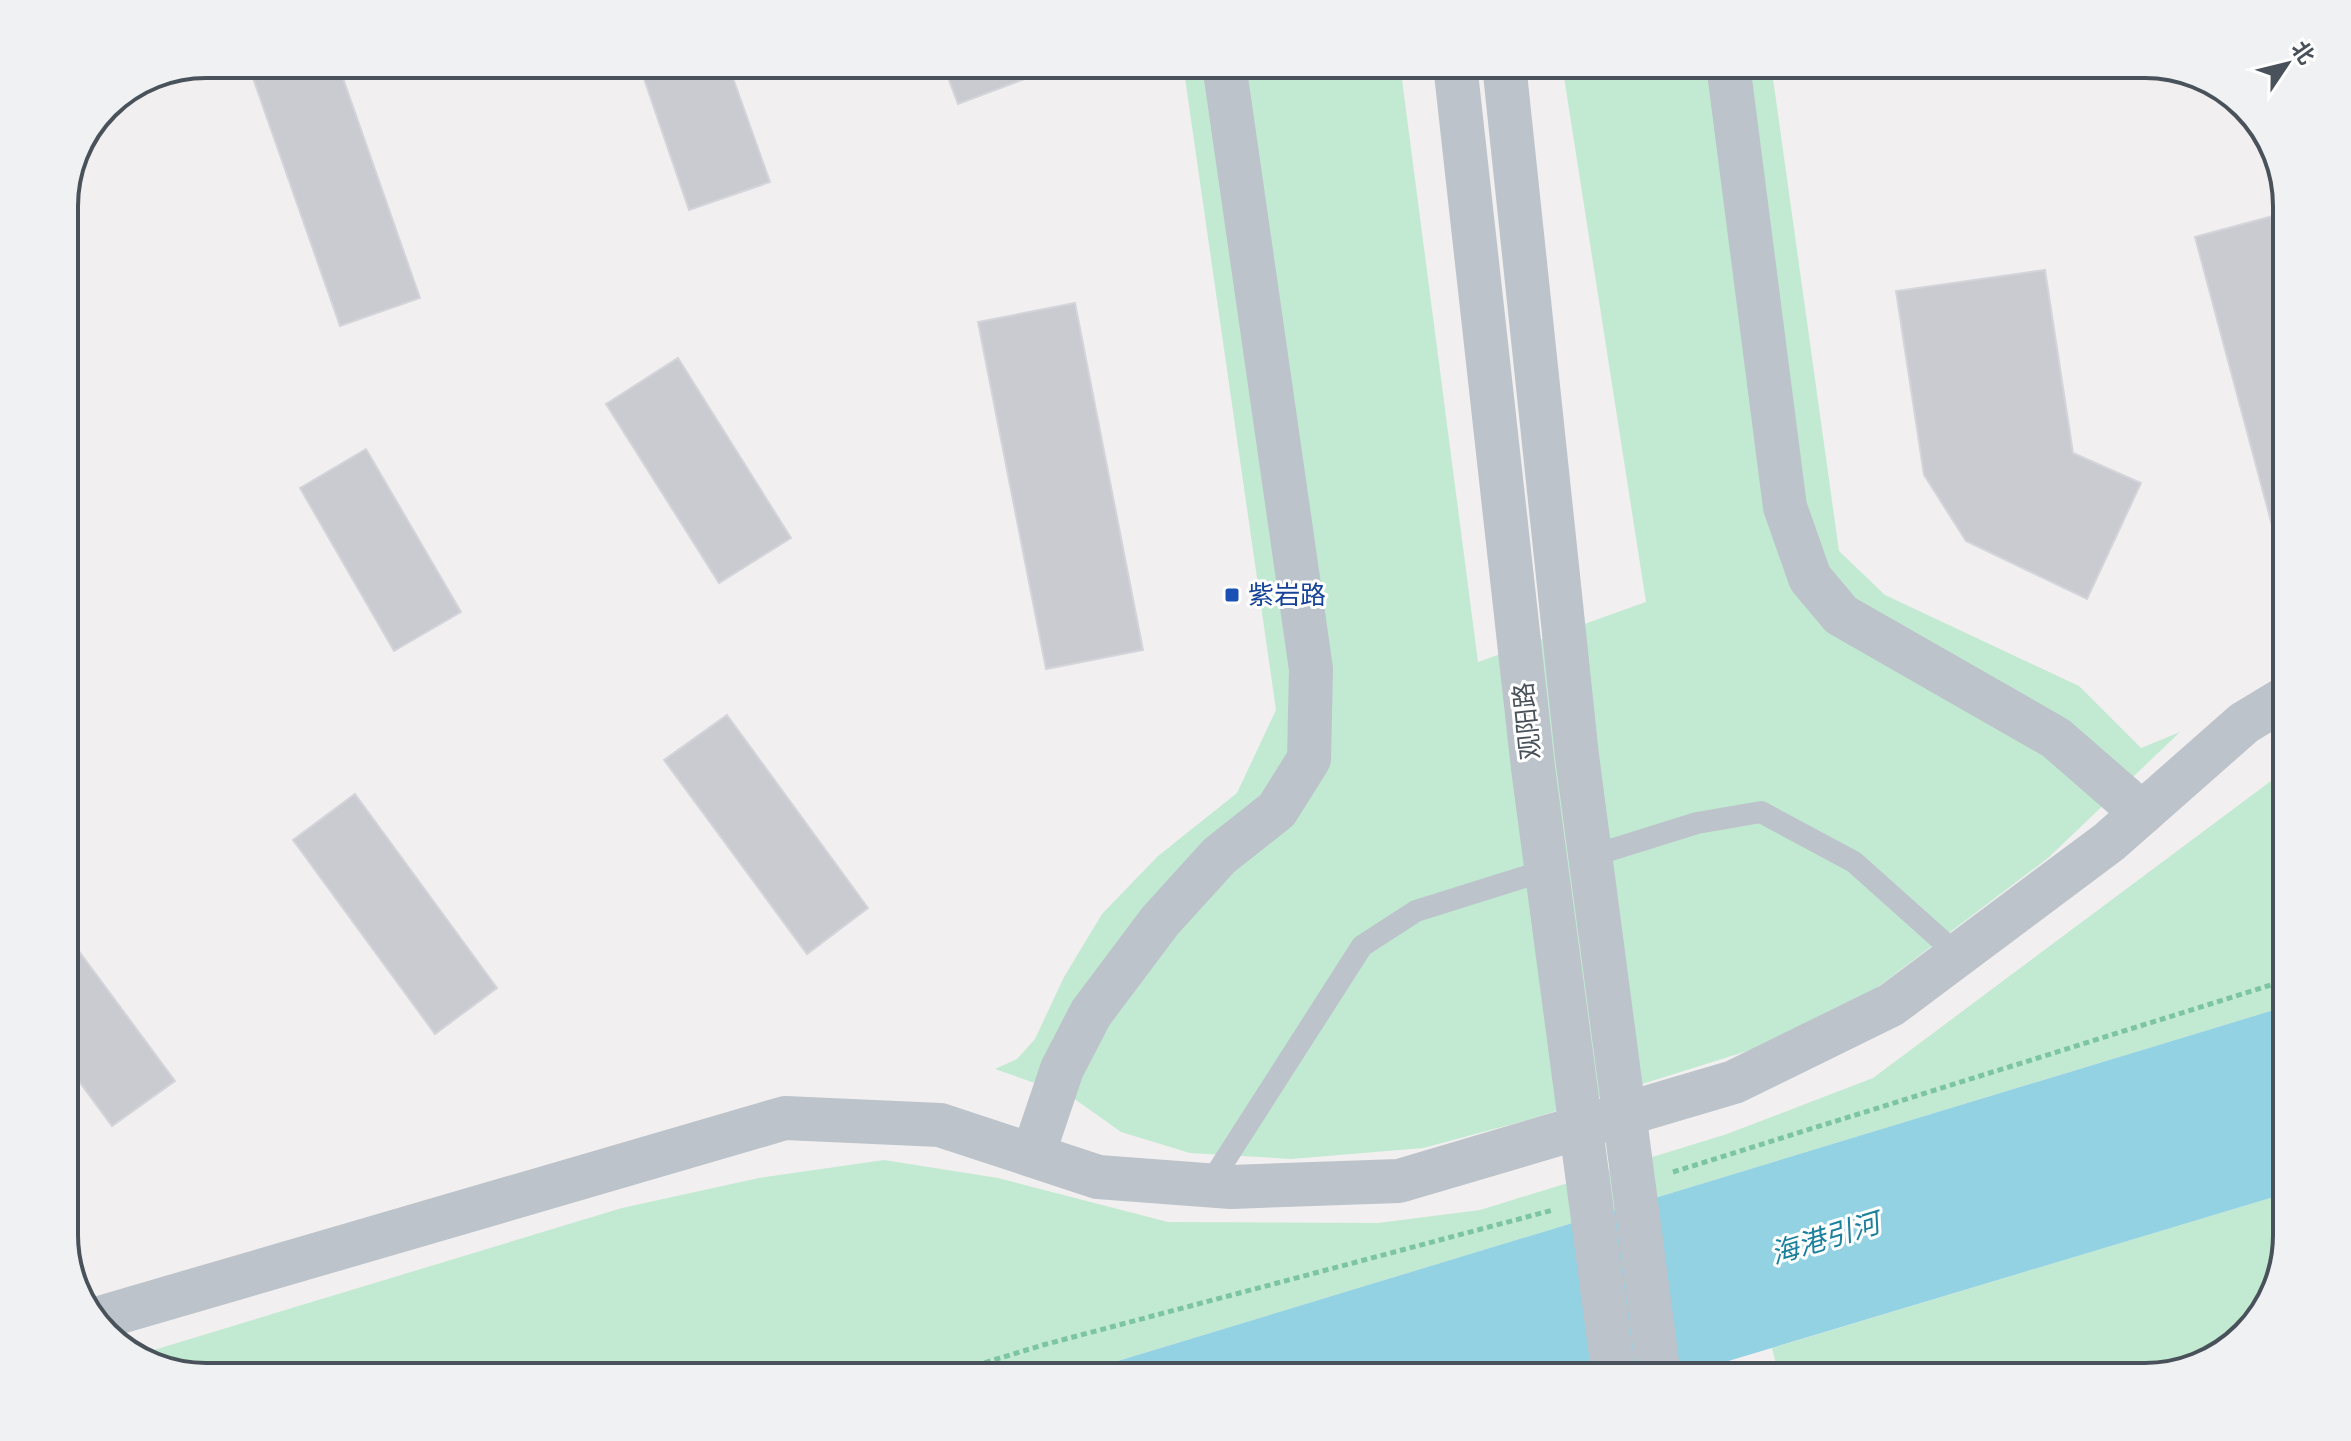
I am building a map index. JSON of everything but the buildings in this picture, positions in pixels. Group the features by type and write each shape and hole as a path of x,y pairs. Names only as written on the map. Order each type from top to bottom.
{"street":[{"path":"1033,1155 1062,1069 1091,1013 1160,921 1219,856 1277,810 1309,759 1311,669 1226,78"},
{"name":"观阳路","path":"1457,78 1533,768 1612,1363"},
{"name":"观阳路","path":"1505,78 1577,756 1657,1363"},
{"path":"1730,78 1785,507 1810,578 1841,615 2056,738 2142,813"},
{"path":"107,1316 785,1118 940,1125 1098,1177 1209,1185 1399,1181 1734,1082 1891,1005 2142,813 2244,723 2273,705"}],"lane":[{"path":"1209,1185 1362,946 1416,911 1682,827 1761,812 1854,862 1958,955"}],"green space":[{"path":"1185,78 1402,78 1478,662 1646,602 1564,78 1773,78 1839,551 1885,595 2079,686 2141,748 2180,732 2048,858 1866,996 1773,1043 1524,1121 1423,1148 1291,1159 1190,1153 1121,1132 1069,1095 995,1069 1017,1059 1035,1039 1064,977 1102,914 1158,856 1237,793 1276,710"},
{"path":"2273,779 2273,1010 1111,1363 206,1363 173,1359 152,1351 622,1208 759,1178 884,1160 998,1178 1168,1222 1378,1223 1480,1210 1727,1134 1873,1078"},
{"path":"2273,1197 2272,1251 2269,1268 2256,1299 2223,1336 2209,1346 2178,1359 2144,1363 1776,1363 1772,1348"}],"water":[{"name":"海港引河","path":"2273,1010 2273,1197 1722,1363 1111,1363"}],"place":[{"name":"紫岩路","path":"1232,595"}]}
